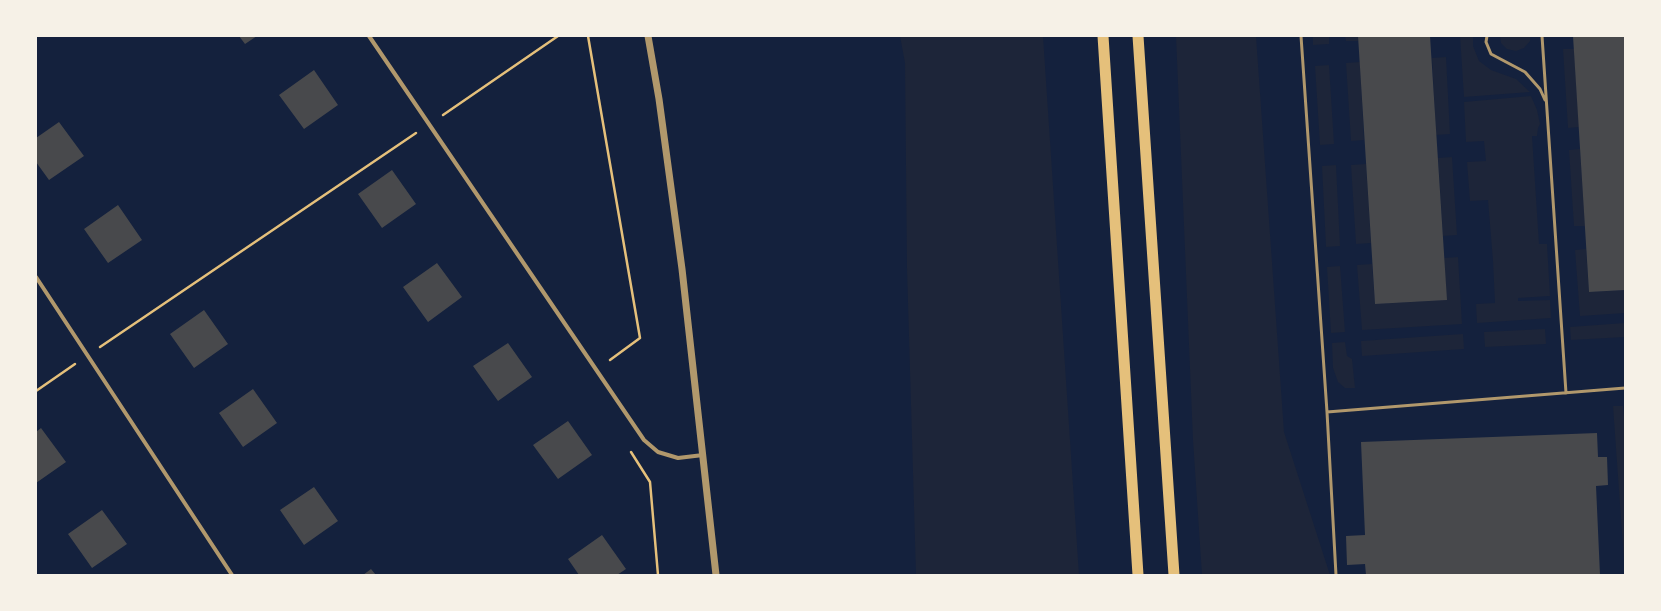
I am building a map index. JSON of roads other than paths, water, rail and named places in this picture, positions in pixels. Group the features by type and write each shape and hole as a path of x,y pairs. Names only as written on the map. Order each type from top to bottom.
{"highway":[{"path":"1103,36 1138,575"},
{"path":"1138,36 1174,575"}],"street":[{"path":"369,36 644,440 658,452 678,458 704,455"},
{"path":"648,36 659,99 682,269 704,455 716,575"},
{"path":"36,277 232,575"}],"lane":[{"path":"1301,36 1327,412 1336,575"},
{"path":"1487,36 1486,42 1491,54 1525,72 1540,88 1546,101"},
{"path":"1542,36 1566,393"},
{"path":"1327,412 1625,388"}]}
